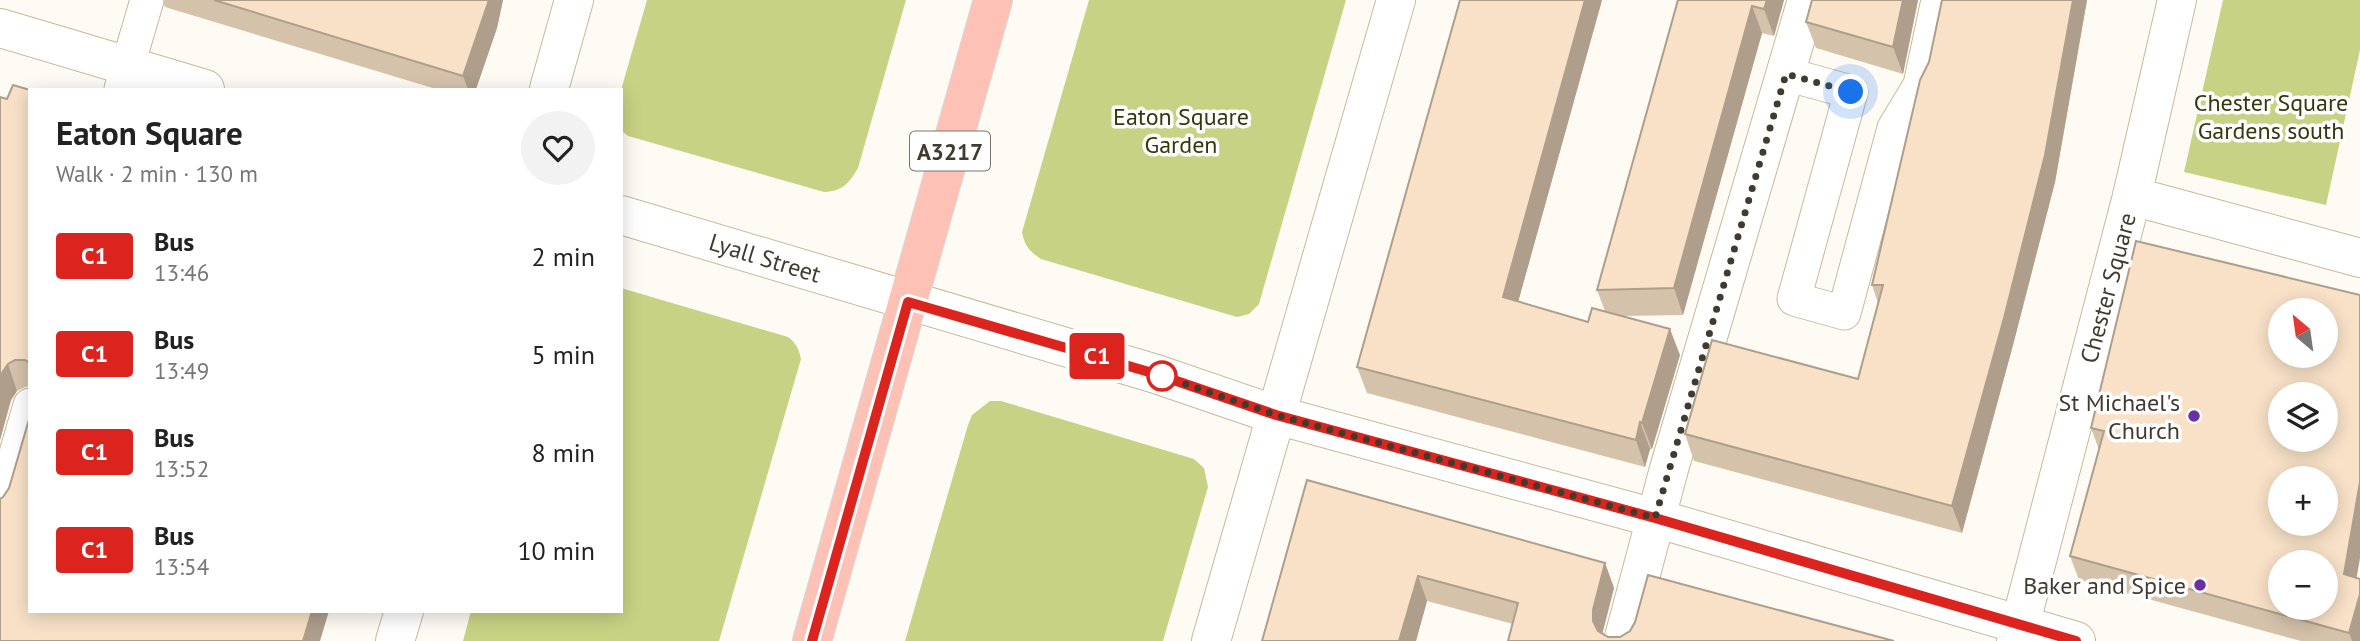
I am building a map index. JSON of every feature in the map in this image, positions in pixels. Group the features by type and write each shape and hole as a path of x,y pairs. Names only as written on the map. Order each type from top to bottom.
{"main road":[{"name":"A3217","path":"812,641 993,0"}],"street":[{"path":"549,88 574,0"},
{"path":"1211,641 1396,0"},
{"path":"1623,641 1655,518 1807,0"},
{"name":"Chester Square","path":"2018,633 2132,196 2177,0"},
{"path":"0,27 124,78 198,88"},
{"name":"Chester Square","path":"2132,196 2360,258"},
{"name":"Lyall Street","path":"623,216 1156,374 1276,415 1655,518 2018,633 2076,641"},
{"path":"395,641 403,613"}],"lane":[{"path":"124,78 147,0"},
{"path":"1786,74 1851,92 1794,299 1844,313 1894,128 1920,85 1938,0"},
{"path":"0,509 28,412"}],"green space":[{"path":"647,0 906,0 858,168 848,182 836,190 824,192 628,136 623,132 622,88"},
{"name":"Eaton Square Garden","path":"1089,0 1346,0 1259,304 1249,314 1237,317 1041,259 1026,244 1022,232"},
{"name":"Chester Square Gardens south","path":"2223,0 2360,0 2360,50 2326,205 2184,172"},
{"path":"623,289 788,337 795,344 801,359 719,641 463,641 470,613 623,613"},
{"path":"990,401 1001,401 1194,459 1204,468 1208,487 1163,641 905,641 968,425 972,415"}],"building":[{"path":"214,0 489,0 463,76"},
{"path":"1460,0 1585,0 1503,297 1588,322 1592,308 1670,329 1636,440 1357,367"},
{"path":"1678,0 1767,0 1764,9 1752,6 1674,288 1597,290"},
{"path":"1812,0 1903,0 1893,47 1806,22"},
{"path":"1942,0 2073,0 2045,155 2004,318 1952,506 1685,434 1712,340 1858,379 1883,285 1872,285 1920,80 1929,62"},
{"path":"13,85 28,89 28,362 15,360 8,364 0,380 0,97 7,99"},
{"path":"2136,241 2360,295 2360,482 2344,574 2360,579 2360,594 2349,633 2302,620 2338,620 2338,550 2268,550 2268,611 2070,556 2104,431 2091,428"},
{"path":"28,423 28,613 311,613 303,641 0,641 0,499 9,488"},
{"path":"1307,480 1605,563 1593,610 1593,621 1598,631 1608,637 1620,637 1630,631 1648,575 1894,641 1508,641 1518,603 1418,576 1399,641 1262,641"}],"bus line":[{"name":"C1","path":"812,641 908,302 1156,374 1276,415 1655,518 2076,641"}],"place":[{"name":"St Michael's Church","path":"2194,416"},
{"name":"Baker and Spice","path":"2200,585"}],"route":[{"path":"1162,376 1156,374 1276,415 1655,518 1786,74 1851,92"}]}
